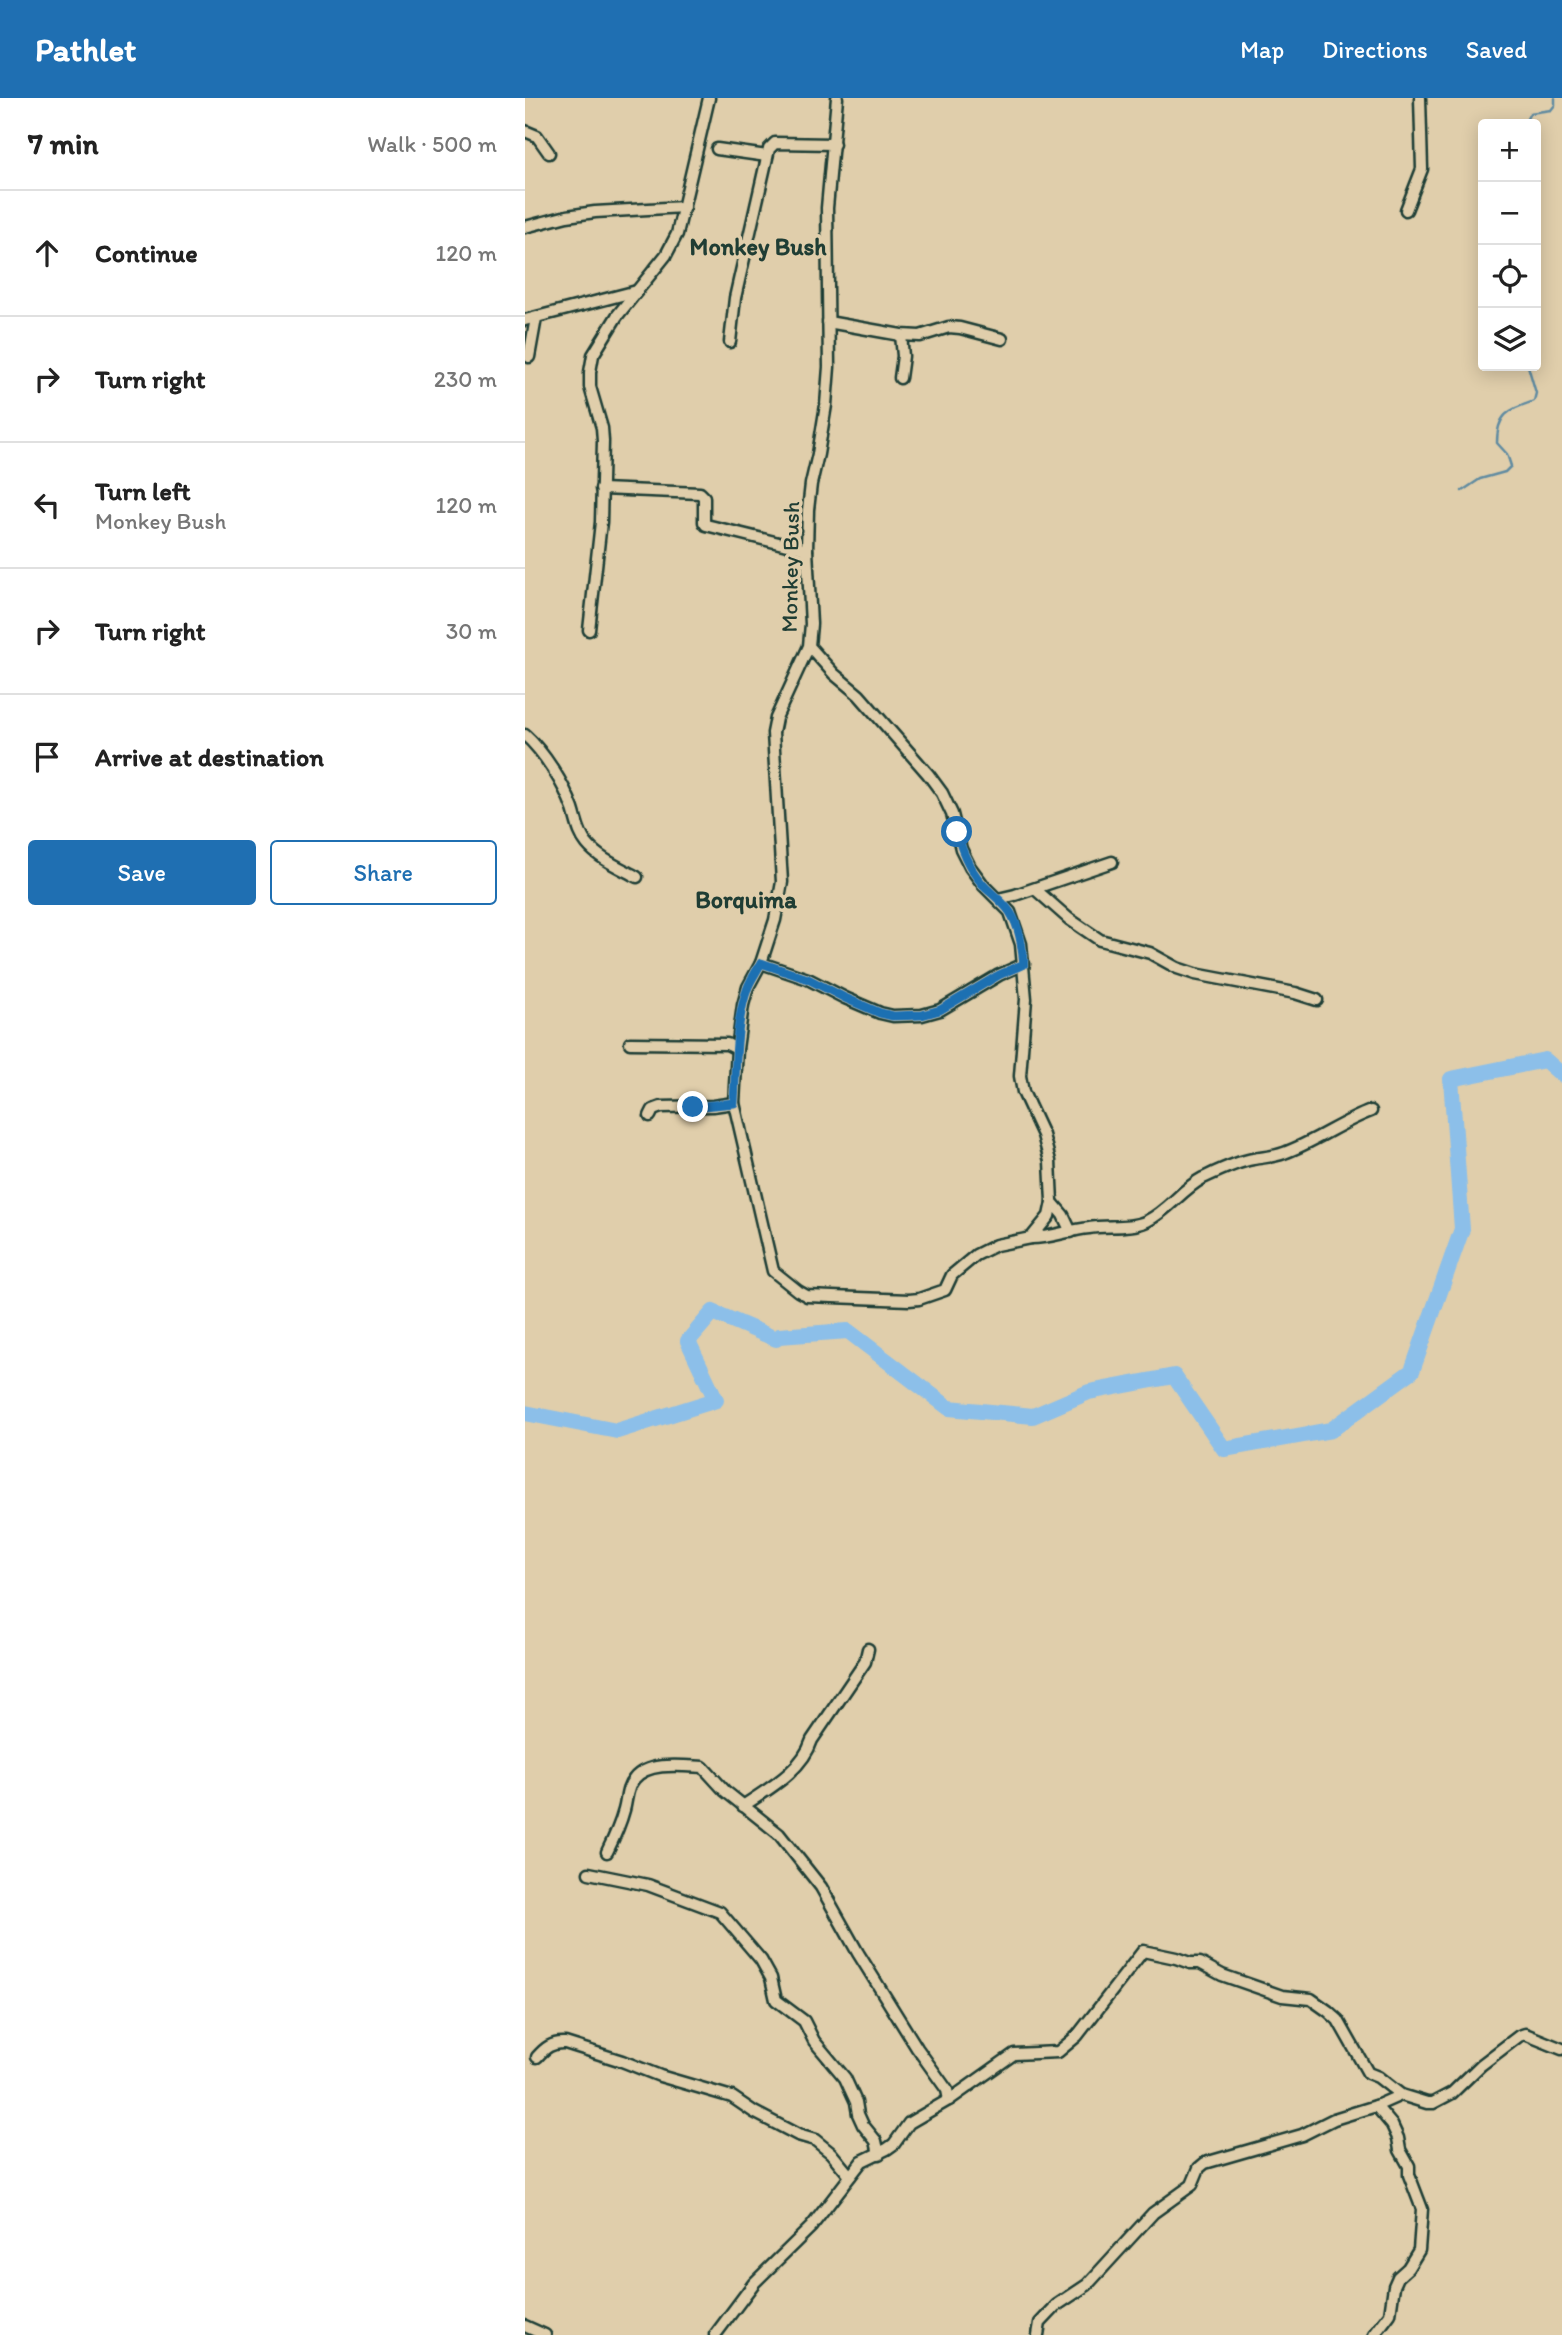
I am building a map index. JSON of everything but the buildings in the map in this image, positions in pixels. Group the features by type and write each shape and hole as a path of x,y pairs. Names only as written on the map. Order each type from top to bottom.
{"street":[{"path":"589,630 600,535 603,442 600,419 590,387 593,355 636,291 666,255 677,234 709,98"},
{"name":"Monkey Bush","path":"837,98 827,208 829,367 826,405 811,484 807,550 811,624 809,646 776,718 773,733 782,883 775,920 761,963 748,987 737,1049 734,1103 773,1271 807,1296 919,1300 945,1290 953,1275 985,1249 1031,1238"},
{"path":"1406,209 1422,169 1420,98"},
{"path":"525,131 537,136 549,153"},
{"path":"730,342 735,298 771,145 834,144"},
{"path":"717,149 767,156"},
{"path":"525,227 567,215 684,207"},
{"path":"529,357 531,319 636,291"},
{"path":"828,322 920,336 949,327 960,328 1003,340"},
{"path":"899,378 903,356 901,335"},
{"path":"601,489 699,493 704,496 703,522 706,525 807,550"},
{"path":"809,646 834,674 859,695 929,774 952,814 961,849 970,867 984,886 1010,912 1017,928 1024,964 1026,999 1020,1076 1023,1092 1043,1135 1050,1161 1052,1202 1047,1221 1031,1238"},
{"path":"525,735 537,745 557,779 572,806 585,842 600,856 637,877"},
{"path":"998,899 1112,862"},
{"path":"1035,889 1069,919 1100,940 1150,953 1177,968 1195,974 1284,990 1317,1000"},
{"path":"761,963 808,979 857,1003 893,1016 922,1015 940,1010 999,975 1024,964"},
{"path":"630,1044 727,1044 737,1049"},
{"path":"650,1116 653,1110 661,1107 734,1103"},
{"path":"1031,1238 1147,1221 1179,1199 1201,1179 1235,1164 1281,1155 1349,1119 1371,1111"},
{"path":"1052,1202 1063,1215 1071,1232"},
{"path":"743,1807 794,1768 808,1751 812,1740 865,1662 868,1649"},
{"path":"607,1852 618,1830 632,1780 646,1770 667,1766 703,1766 725,1791 779,1834 821,1887 858,1953 923,2057 947,2090 949,2100"},
{"path":"589,1872 648,1885 720,1912 761,1960 771,1978 775,2000 804,2021 814,2041 845,2078 856,2102 858,2114 876,2141 879,2154"},
{"path":"715,2335 754,2283 811,2227 862,2161 894,2144 909,2123 949,2100 1014,2054 1058,2052 1102,2005 1143,1951 1200,1963 1222,1975 1282,1996 1311,1999 1338,2020 1368,2073 1378,2077 1401,2095 1433,2103 1452,2093 1481,2065 1519,2036 1525,2034 1562,2049"},
{"path":"537,2057 545,2048 557,2042 565,2043 622,2060 660,2076 732,2097 754,2112 815,2140 831,2153 850,2176"},
{"path":"1038,2335 1040,2323 1057,2305 1087,2286 1153,2213 1192,2185 1199,2168 1205,2163 1302,2135 1334,2119 1401,2095"},
{"path":"1374,2335 1390,2314 1398,2277 1408,2268 1419,2250 1422,2209 1398,2138 1392,2125 1376,2106"},
{"path":"525,2326 545,2335"}],"waterway":[{"path":"1527,119 1530,113 1551,110 1555,105 1555,98"},
{"path":"1462,491 1480,479 1505,472 1511,466 1507,454 1497,443 1499,425 1511,410 1534,401 1536,393 1529,371"},
{"path":"525,1413 617,1431 716,1400 688,1341 713,1312 776,1339 779,1336 848,1331 949,1408 1033,1416 1089,1392 1174,1376 1224,1449 1331,1430 1412,1371 1462,1229 1451,1079 1545,1060 1562,1075"}],"district":[{"name":"Monkey Bush","path":"758,247"},
{"name":"Borquima","path":"746,900"}],"route":[{"path":"693,1107 734,1103 743,1005 748,987 761,963 808,979 845,998 893,1016 922,1015 940,1010 999,975 1024,964 1017,928 1010,912 984,886 970,867 961,849 957,832"}]}
